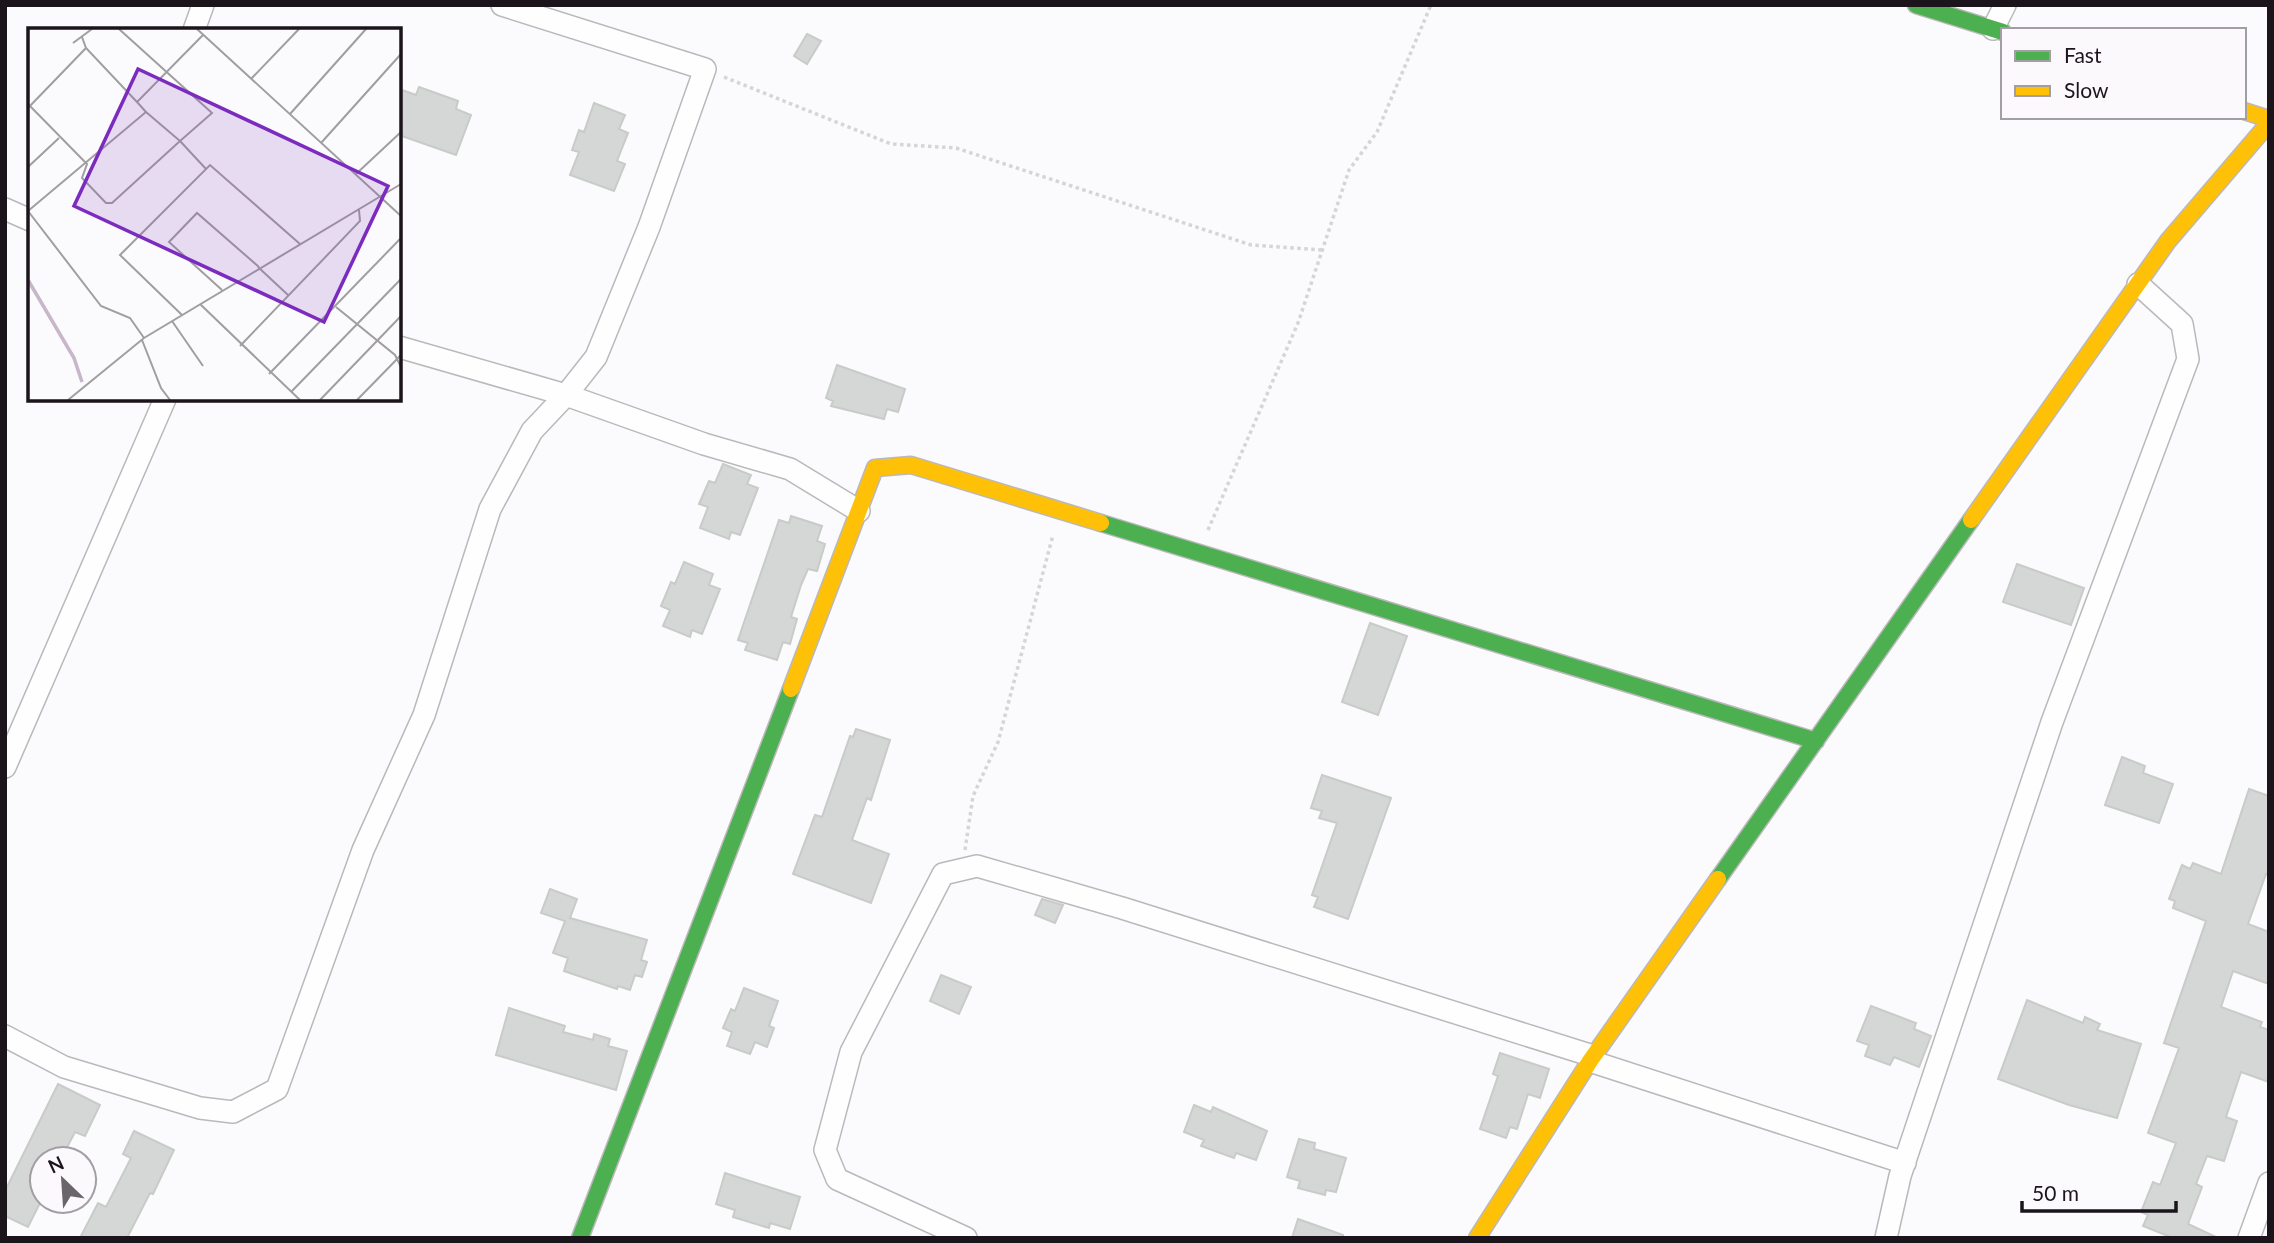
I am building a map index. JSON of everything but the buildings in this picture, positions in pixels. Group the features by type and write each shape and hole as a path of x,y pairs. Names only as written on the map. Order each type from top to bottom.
{"street":[{"path":"195,28 203,5"},
{"path":"5,1036 64,1067 200,1108 233,1112 277,1089 363,850 424,715 490,509 532,430 566,394 596,356 649,227 705,69 502,5"},
{"path":"1916,5 1998,31 2005,5"},
{"path":"1477,1238 1592,1059 2168,241 2269,121 2246,112"},
{"path":"5,209 28,219"},
{"path":"1886,1238 1905,1163 2052,722 2188,359 2182,324 2138,284"},
{"path":"401,348 566,394 704,444 790,469 859,511"},
{"path":"5,766 163,401"},
{"path":"580,1238 690,945 783,717 875,468 911,465 1198,555 1816,741"},
{"path":"966,1238 837,1179 825,1150 852,1052 943,874 977,866 1122,908 1905,1163"},
{"path":"2249,1238 2269,1183"}],"path":[{"path":"1198,555 1298,323 1349,170 1377,132 1431,5"},
{"path":"705,69 891,144 956,148 1251,245 1323,250"},
{"path":"962,870 973,796 998,742 1059,512"}],"traffic: fast":[{"path":"1916,5 2001,31"},
{"path":"1718,879 1971,520"},
{"path":"1101,523 1816,741"},
{"path":"580,1238 791,689"}],"traffic: slow":[{"path":"2246,112 2269,119"},
{"path":"1971,520 2168,241 2269,123"},
{"path":"791,689 875,468 911,465 1101,523"},
{"path":"1477,1238 1590,1061 1718,879"}]}
